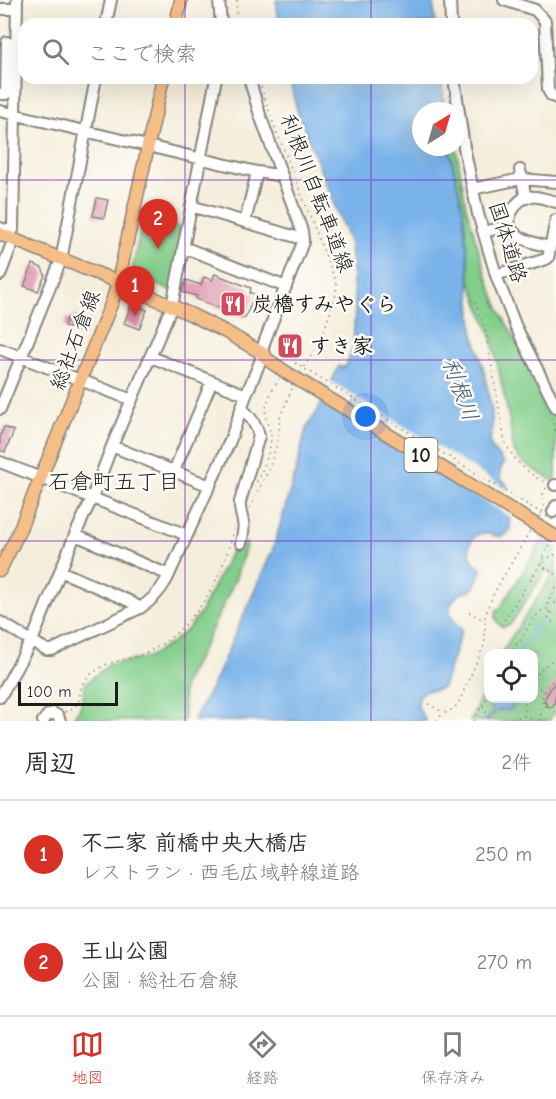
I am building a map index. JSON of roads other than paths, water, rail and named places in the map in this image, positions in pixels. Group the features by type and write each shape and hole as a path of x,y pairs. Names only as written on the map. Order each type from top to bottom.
{"main road":[{"path":"177,18 181,0"},
{"name":"総社石倉線","path":"0,570 17,536 104,326 118,282 162,84"},
{"name":"10","path":"0,234 118,282 226,332 263,353 271,354 292,370 554,539"},
{"name":"10","path":"5,247 25,245"},
{"name":"10","path":"292,370 556,528"}],"street":[{"path":"107,18 111,0"},
{"path":"219,0 220,18"},
{"path":"450,0 451,18"},
{"path":"504,0 535,10 545,21 548,90 556,98"},
{"path":"0,9 17,5 11,69 6,94 0,94"},
{"path":"0,228 13,230 15,115 7,42"},
{"path":"0,409 61,260 95,84"},
{"path":"0,697 32,641 172,306 215,84"},
{"path":"0,622 47,650 52,650 140,608 161,588 169,575 230,441 302,245 302,231 251,84"},
{"name":"国体道路","path":"455,84 466,158 478,214 494,267 516,327 556,407"},
{"path":"0,111 257,172 277,175 281,173"},
{"path":"245,222 257,172"},
{"path":"477,188 521,174 556,182"},
{"path":"521,174 526,198"},
{"path":"550,247 524,240 514,232 509,216 515,206 526,198 534,197 556,202"},
{"path":"191,207 303,239"},
{"path":"502,273 548,258 556,220"},
{"path":"488,231 510,225"},
{"path":"0,275 5,247"},
{"path":"183,247 286,287"},
{"path":"0,349 132,400"},
{"path":"151,357 246,394"},
{"path":"174,471 212,381"},
{"path":"241,543 243,522 239,508 240,502 259,435 250,417 242,410"},
{"path":"112,446 210,486"},
{"path":"0,462 187,535"},
{"path":"75,535 169,575"},
{"path":"60,571 140,608"},
{"path":"43,721 53,713 61,717"}],"water":[{"path":"276,0 433,0 434,18 278,18"},
{"name":"利根川","path":"290,84 442,84 444,102 412,102 412,156 451,156 463,210 473,331 492,413 490,442 504,463 500,475 501,480 507,484 510,530 500,536 480,534 471,543 470,555 482,569 472,591 459,595 451,604 451,616 462,630 443,687 422,692 420,695 418,708 426,721 193,721 213,684 273,549 306,429 317,412 339,366 343,368 347,364 353,348 355,307 350,244 297,110"},
{"path":"516,703 511,710 498,710 489,719 482,721 492,713 491,704"}],"waterway":[{"path":"523,649 524,643 533,637 531,630 537,628 543,620"}],"place":[{"name":"王山公園","path":"158,249"},
{"name":"炭櫓すみやぐら","path":"233,304"},
{"name":"不二家 前橋中央大橋店","path":"135,316"},
{"name":"すき家","path":"290,346"}],"district":[{"name":"石倉町五丁目","path":"114,481"}]}
